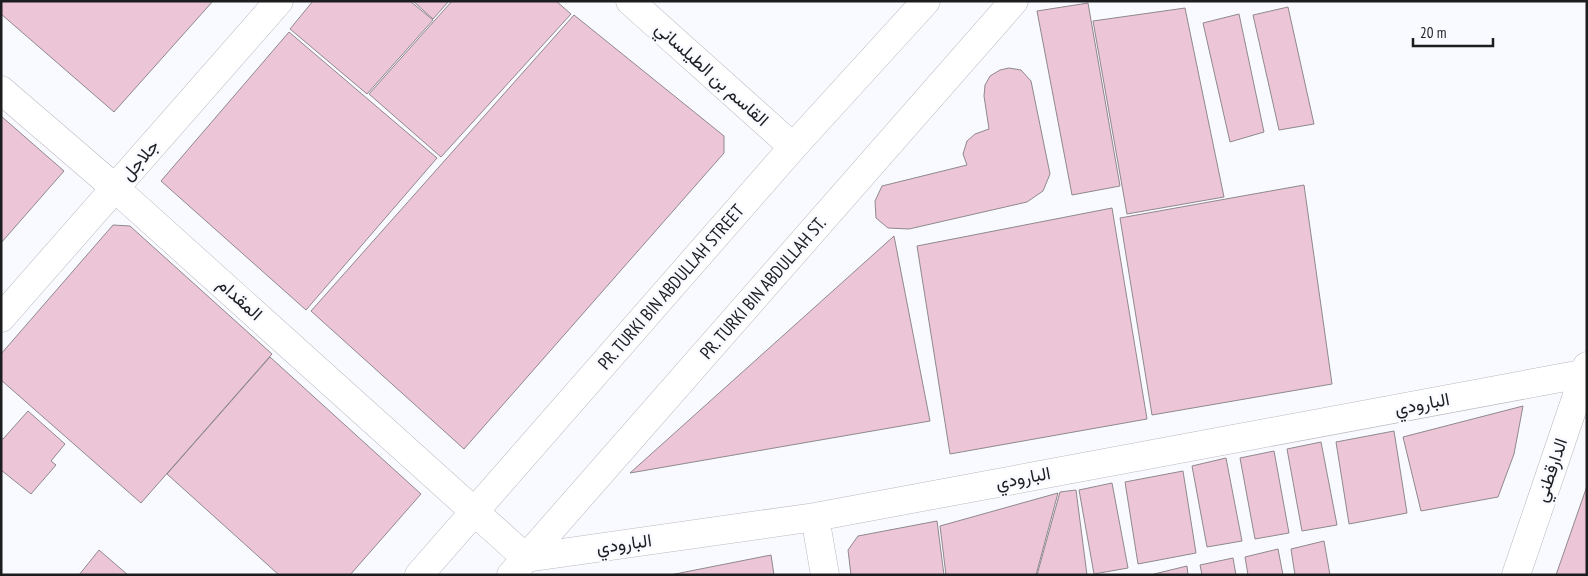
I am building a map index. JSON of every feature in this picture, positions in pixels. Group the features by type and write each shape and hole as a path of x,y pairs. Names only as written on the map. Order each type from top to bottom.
{"street":[{"name":"جلاجل","path":"1,318 279,1"},
{"name":"القاسم بن الطيلساني","path":"630,1 793,147"},
{"name":"PR. TURKI BIN ABDULLAH STREET","path":"419,575 793,147 926,1"},
{"name":"PR. TURKI BIN ABDULLAH ST.","path":"518,566 1014,1"},
{"name":"المقدام","path":"1,90 116,188 476,511"},
{"name":"البارودي","path":"518,566 815,517 1586,371"},
{"name":"الدارقطني","path":"1516,575 1586,371"},
{"path":"476,511 518,566"},
{"path":"815,517 825,575"}],"building":[{"path":"1,1 213,1 114,112 1,14"},
{"path":"313,1 410,1 433,20 367,94 290,29"},
{"path":"413,1 449,1 433,19"},
{"path":"452,1 556,1 571,14 441,157 369,94"},
{"path":"1088,3 1120,186 1072,195 1037,11"},
{"path":"1288,7 1314,124 1279,130 1253,15"},
{"path":"1185,8 1224,197 1127,214 1093,21"},
{"path":"1239,14 1264,132 1230,142 1203,23"},
{"path":"574,15 724,136 724,153 464,449 311,311"},
{"path":"289,32 437,158 306,310 161,181"},
{"path":"1009,68 1021,70 1031,81 1050,174 1043,191 1027,202 909,229 888,228 876,218 875,201 882,186 967,165 963,154 967,141 975,134 989,129 984,96 985,85 990,76 1000,70"},
{"path":"1,116 64,171 1,243"},
{"path":"1304,185 1332,384 1152,415 1120,218"},
{"path":"1112,208 1147,419 950,454 917,246"},
{"path":"113,225 130,226 272,354 141,503 1,380 1,354"},
{"path":"894,236 930,421 630,473"},
{"path":"270,357 421,494 350,575 279,575 167,474"},
{"path":"1523,406 1514,454 1498,497 1421,511 1403,437"},
{"path":"28,411 65,444 51,461 56,465 31,494 1,470 1,438 3,439"},
{"path":"1394,431 1407,513 1349,524 1336,442"},
{"path":"1321,442 1337,525 1302,531 1287,449"},
{"path":"1274,451 1289,533 1255,539 1240,458"},
{"path":"1226,458 1242,541 1207,547 1192,466"},
{"path":"1183,471 1196,553 1138,564 1125,482"},
{"path":"1112,483 1128,568 1094,574 1079,490"},
{"path":"1587,486 1587,575 1556,575"},
{"path":"1076,490 1087,575 1037,575 1060,492"},
{"path":"1058,493 1036,575 946,575 940,526"},
{"path":"937,521 944,575 851,575 848,550 858,536"},
{"path":"1324,541 1330,575 1295,575 1291,549"},
{"path":"1278,549 1283,575 1248,575 1245,557"},
{"path":"99,550 128,575 79,575"},
{"path":"771,555 774,575 670,575"},
{"path":"1233,558 1236,575 1202,575 1200,565"},
{"path":"1187,566 1188,575 1154,575 1154,574"}]}
